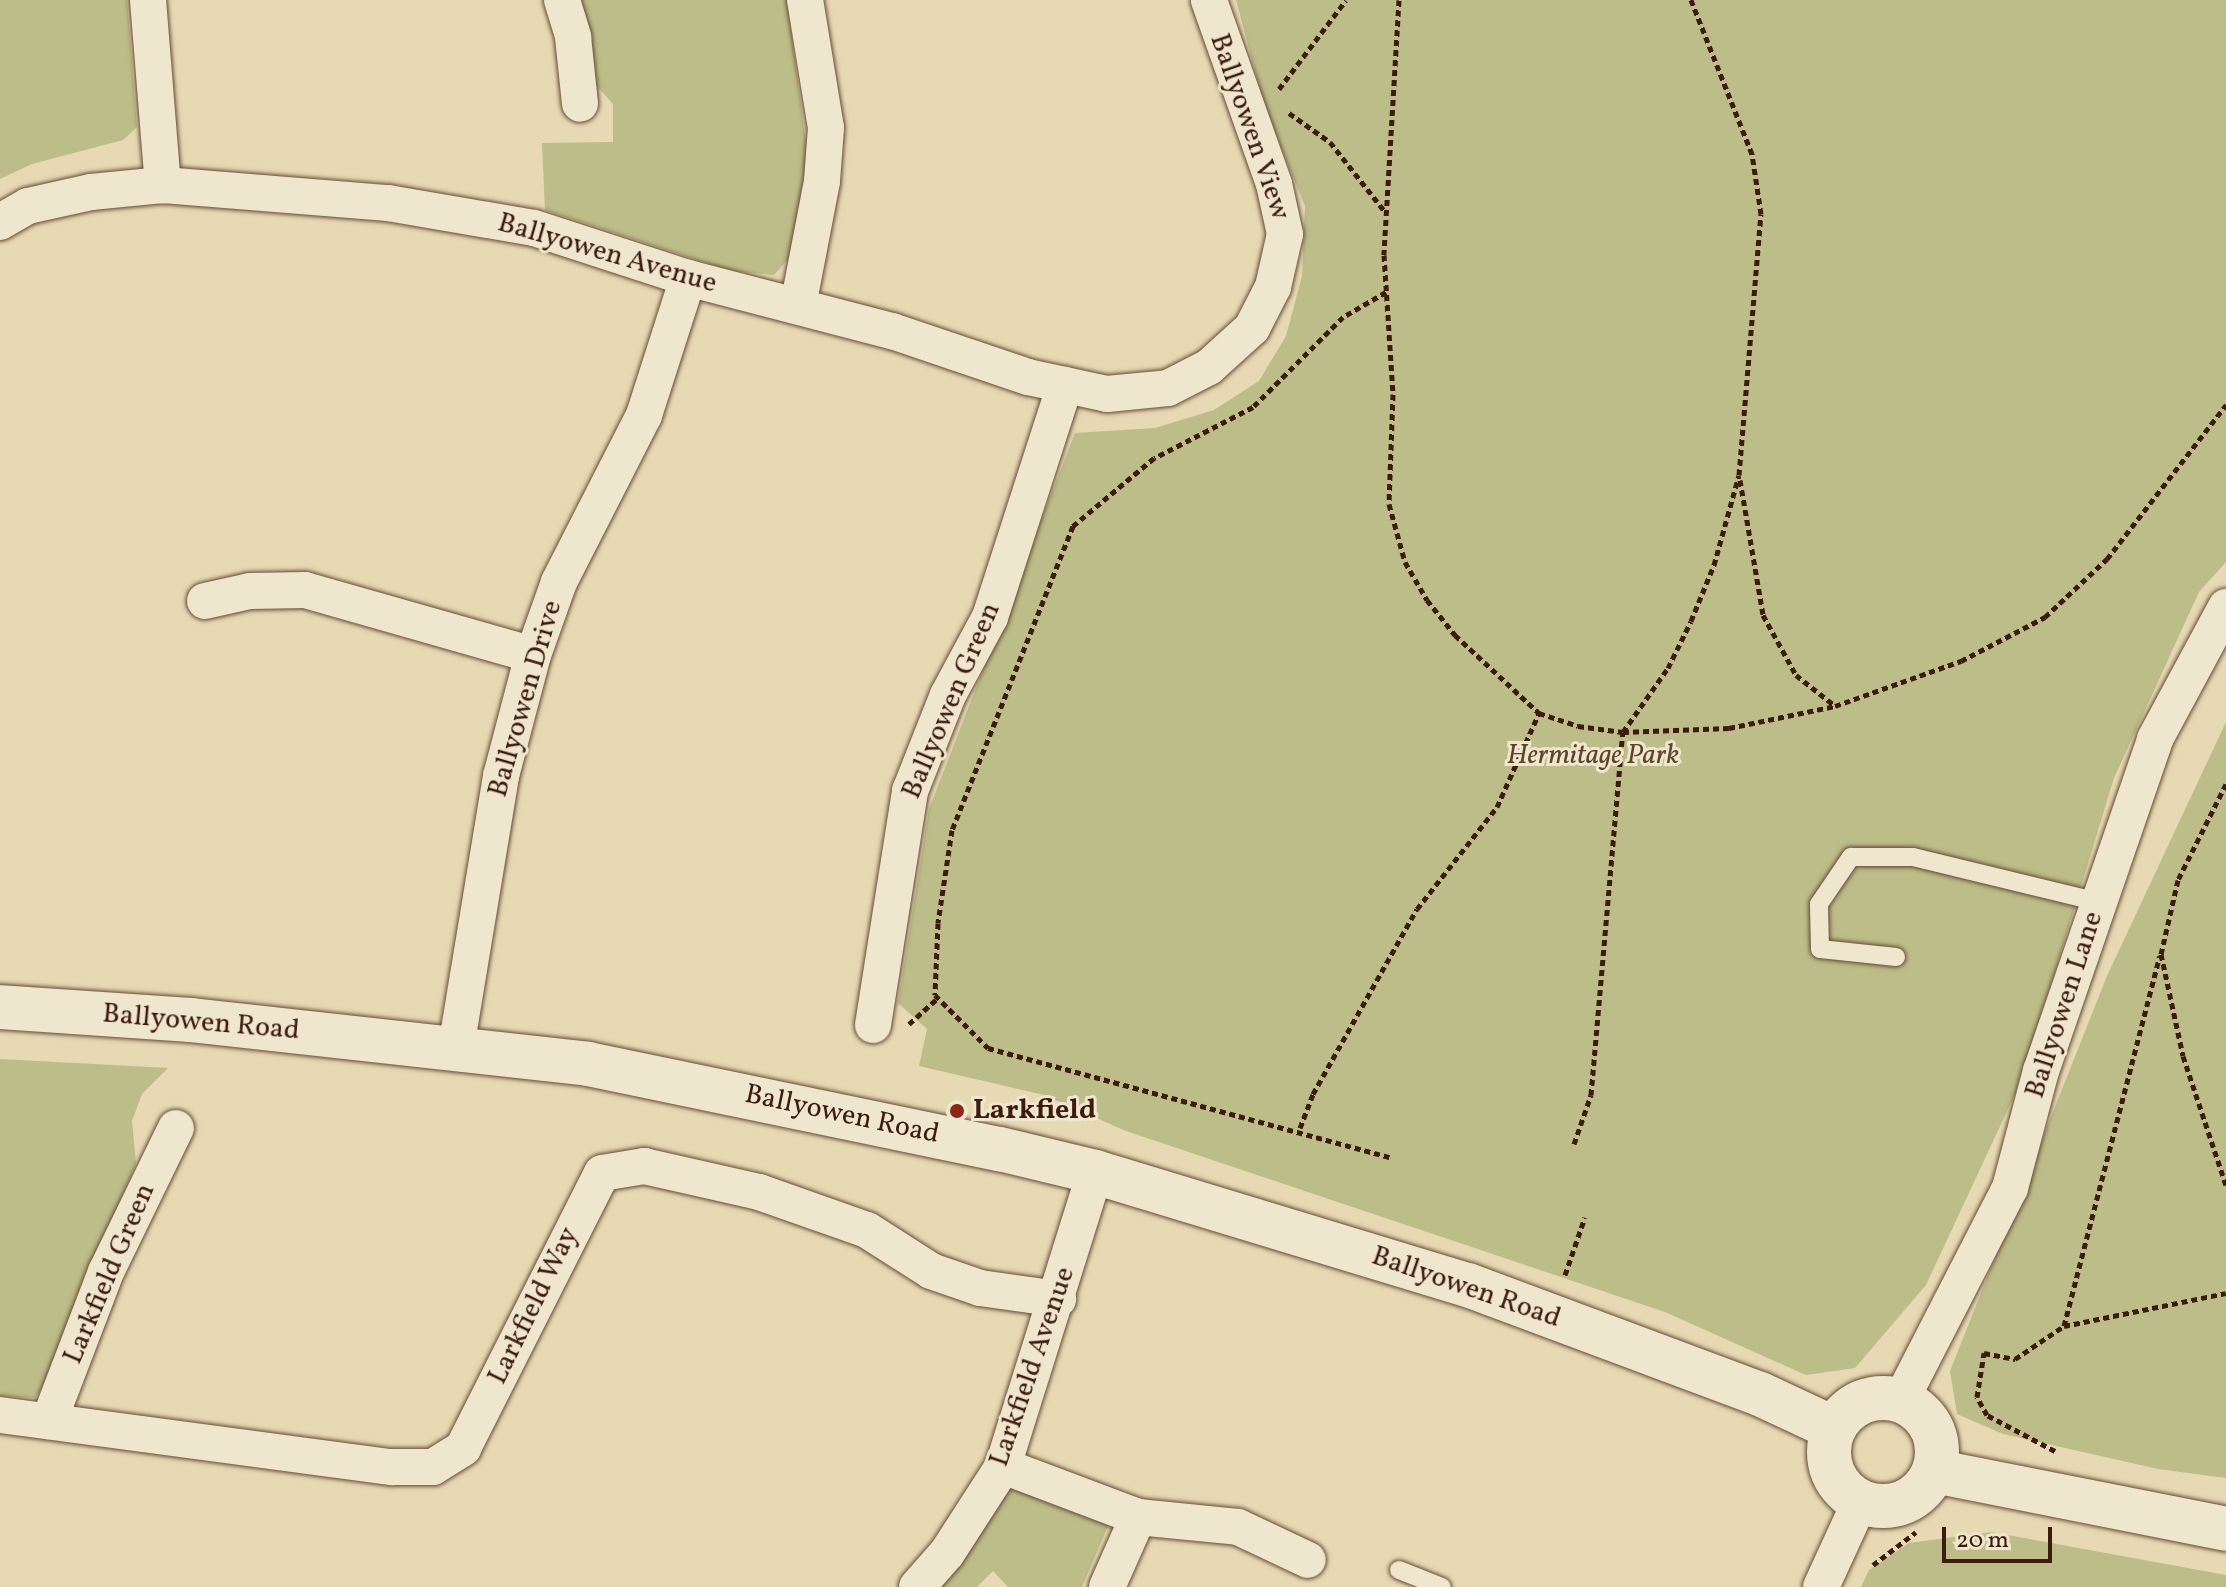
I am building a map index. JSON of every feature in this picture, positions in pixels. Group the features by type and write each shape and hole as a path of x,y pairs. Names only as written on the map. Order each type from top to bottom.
{"street":[{"path":"148,0 163,185"},
{"path":"562,0 573,37 580,104"},
{"path":"798,306 822,181 826,128 805,0"},
{"name":"Ballyowen View","path":"1065,385 1107,394 1168,388 1209,367 1252,328 1273,287 1285,234 1277,197 1209,0"},
{"name":"Ballyowen Avenue","path":"0,222 28,206 66,197 163,185 388,203 519,226 688,278 798,306 1065,385"},
{"name":"Ballyowen Drive","path":"456,1048 501,776 533,655 559,582 644,415 688,278"},
{"name":"Ballyowen Green","path":"873,1025 910,791 948,695 990,617 1065,385"},
{"path":"205,601 250,591 305,590 533,655"},
{"name":"Ballyowen Lane","path":"1901,1400 2010,1188 2041,1071 2155,739 2226,607"},
{"name":"Ballyowen Road","path":"0,1007 456,1048 588,1064 1095,1172 1468,1285 1760,1394 1833,1428"},
{"name":"Larkfield Green","path":"49,1421 106,1272 176,1128"},
{"name":"Larkfield Way","path":"0,1415 392,1467 433,1467 463,1448 602,1173 644,1166 759,1192 867,1230 931,1271 980,1288 1058,1299"},
{"name":"Larkfield Avenue","path":"917,1587 947,1553 1003,1466 1058,1299 1095,1172"},
{"path":"1869,1399 1901,1400 1916,1408 1932,1429 1938,1454 1934,1471 1925,1486 1896,1505 1860,1502 1846,1492 1829,1462 1833,1428 1842,1415 1869,1399"},
{"path":"1003,1466 1138,1517 1238,1527 1308,1560"},
{"path":"1934,1471 2226,1529"},
{"path":"1821,1587 1860,1502"},
{"path":"1107,1587 1138,1517"}],"lane":[{"path":"1896,957 1820,949 1819,904 1851,857 1913,857 2099,902"},
{"path":"1399,1570 1435,1586"}],"path":[{"path":"1273,97 1346,0"},
{"path":"1399,0 1386,213 1386,292 1393,394 1389,504 1405,562 1455,635 1539,713 1578,726 1623,732 1729,728 1835,706 1961,661 2045,617 2107,559 2226,405"},
{"path":"1574,1144 1591,1095 1623,732 1668,668 1691,621 1714,565 1739,475 1761,214 1752,154 1691,0"},
{"path":"1283,109 1330,142 1386,213"},
{"path":"1386,292 1343,317 1253,407 1154,458 1073,526 952,830 938,923 935,995 988,1048 1300,1128 1389,1157"},
{"path":"1739,475 1763,615 1796,675 1835,706"},
{"path":"1300,1128 1313,1094 1417,909 1497,807 1539,713"},
{"path":"2064,1326 2178,880 2226,784"},
{"path":"2161,954 2183,1056 2226,1185"},
{"path":"1565,1275 1585,1217"},
{"path":"2063,1453 1987,1415 1977,1397 1984,1353 2015,1359 2064,1326 2226,1293"},
{"path":"1869,1570 1889,1548 1916,1532"}],"green space":[{"path":"0,0 127,0 137,127 123,140 32,164 0,179"},
{"path":"576,0 787,0 806,143 804,203 799,247 774,275 732,271 545,210 542,143 613,142 613,104 595,84"},
{"name":"Hermitage Park","path":"1236,0 2226,0 2226,562 2199,592 2114,778 2023,1077 1926,1285 1855,1368 1806,1375 1665,1312 1126,1131 1044,1095 919,1066 927,1029 898,1003 929,809 1075,433 1155,428 1214,410 1259,381 1286,336 1302,276 1305,206 1265,108"},
{"path":"2226,722 2226,1478 2158,1469 2003,1434 1957,1414 1950,1371 2107,976"},
{"path":"0,1059 168,1068 142,1094 132,1121 136,1163 49,1378 35,1398 0,1396"},
{"path":"1013,1486 1109,1524 1082,1587 1008,1587 993,1571 977,1587 934,1587"},
{"path":"1991,1532 2226,1575 2226,1587 1861,1587 1869,1570 1909,1543"}],"place":[{"name":"Larkfield","path":"957,1111"}]}
